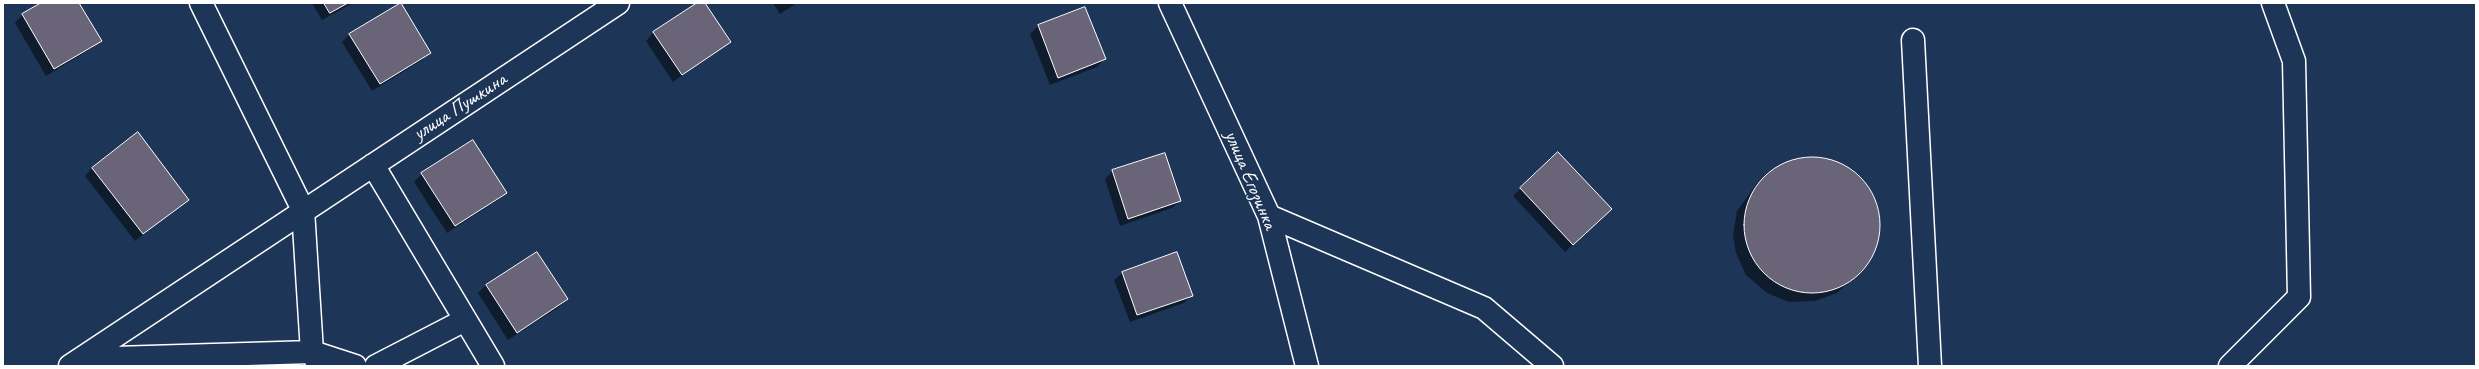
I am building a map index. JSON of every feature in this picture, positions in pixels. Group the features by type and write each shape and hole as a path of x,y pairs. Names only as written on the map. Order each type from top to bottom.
{"street":[{"path":"201,3 303,210 316,359"},
{"name":"улица Пушкина","path":"76,363 303,210 618,3"},
{"name":"улица Егозинка","path":"1170,3 1269,216 1307,366"},
{"path":"2230,366 2299,297 2294,61 2273,3"},
{"path":"1913,40 1930,366"},
{"path":"373,165 493,366"},
{"path":"1269,216 1484,308 1552,366"},
{"path":"376,366 465,320"},
{"path":"76,363 316,359 356,366"}],"building":[{"path":"41,3 79,3 102,41 54,69 22,14"},
{"path":"324,3 348,3 330,13"},
{"path":"401,3 431,53 380,84 349,34"},
{"path":"697,3 705,3 731,42 682,75 653,32"},
{"path":"1085,7 1106,59 1058,78 1038,25"},
{"path":"138,132 189,200 143,234 92,168"},
{"path":"473,140 507,193 455,226 421,173"},
{"path":"1558,152 1612,209 1573,245 1520,188"},
{"path":"1165,153 1181,201 1128,219 1112,170"},
{"path":"1819,157 1832,159 1850,168 1865,182 1878,205 1880,225 1878,245 1869,263 1855,278 1832,291 1805,293 1792,291 1774,282 1759,268 1746,245 1744,218 1746,205 1755,187 1769,172 1792,159"},
{"path":"537,252 568,299 517,333 486,285"},
{"path":"1177,252 1193,296 1137,315 1122,272"}]}
